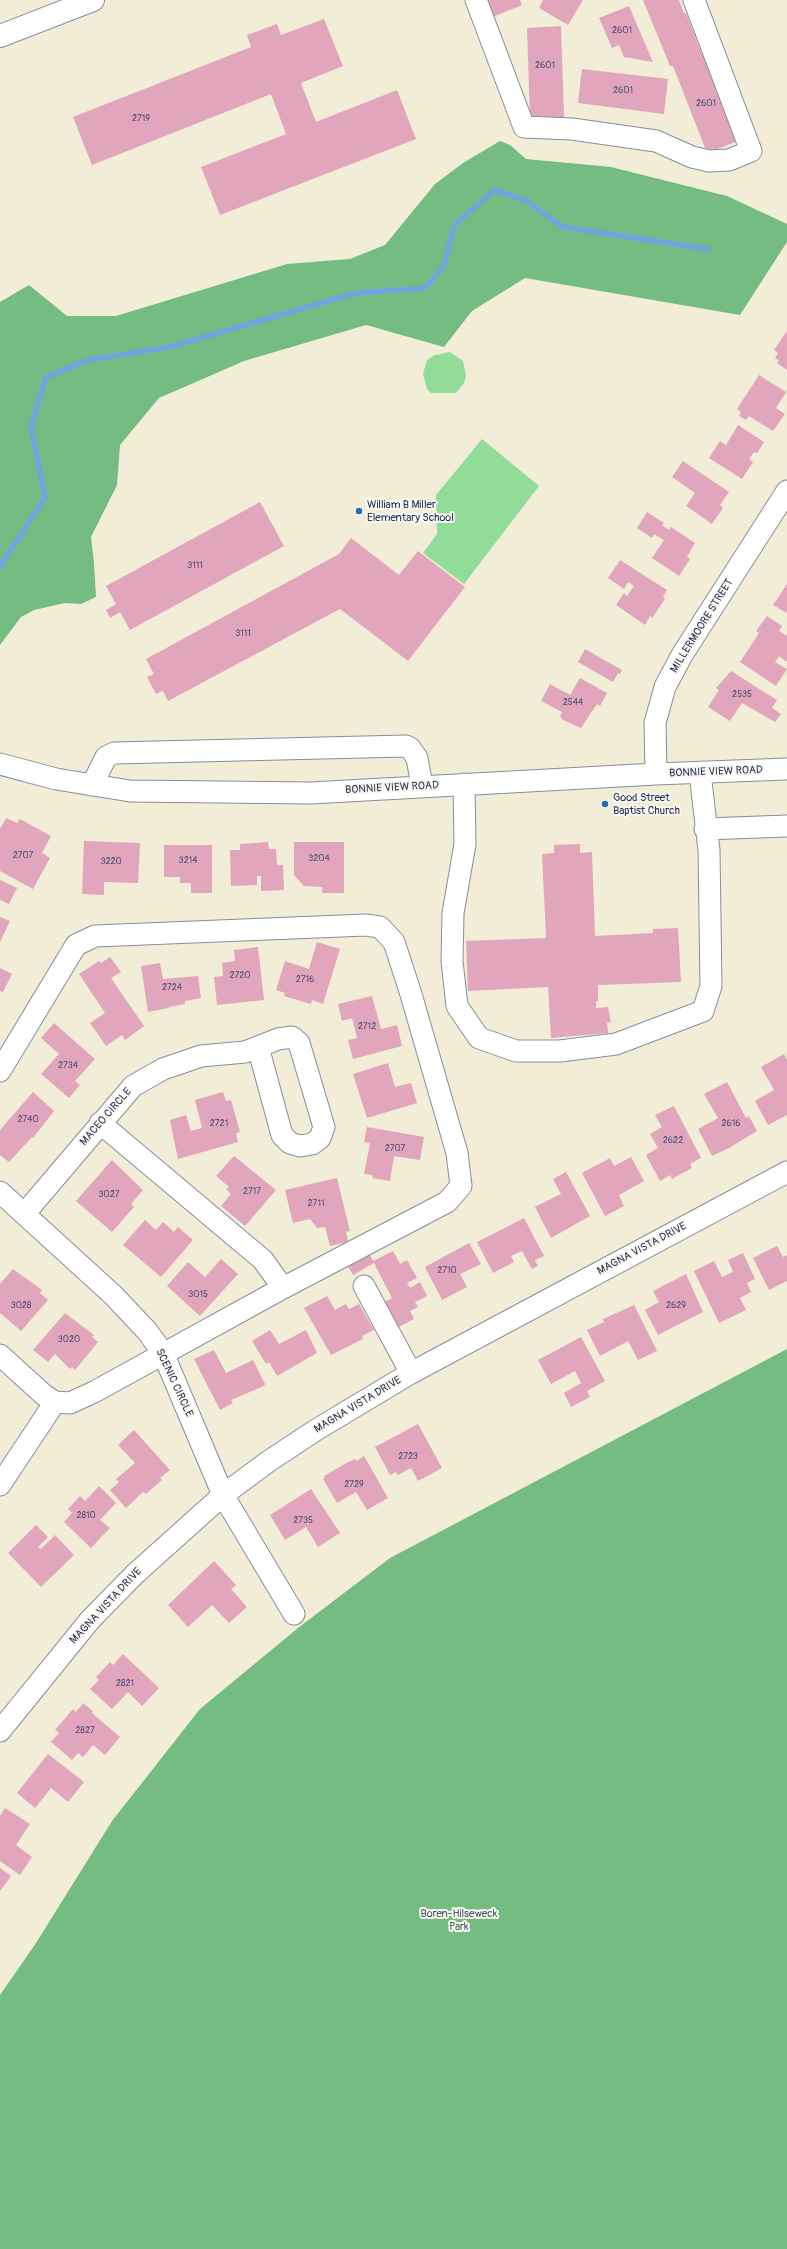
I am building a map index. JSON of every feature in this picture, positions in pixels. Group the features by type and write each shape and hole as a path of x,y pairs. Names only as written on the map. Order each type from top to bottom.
{"main road":[{"path":"0,36 89,1"}],"street":[{"path":"476,0 524,127 572,129 656,141 692,157 709,162 729,160 751,151 694,0"},
{"name":"MILLERMOORE STREET","path":"656,774 655,723 665,687 682,655 787,491"},
{"path":"92,785 106,757 114,753 406,746 410,748 417,758 422,786"},
{"name":"BONNIE VIEW ROAD","path":"0,764 56,779 130,791 303,793 656,774 787,770"},
{"path":"464,784 465,844 453,913 452,961 457,1006 479,1038 516,1051 560,1051 616,1044 703,1011 711,986 709,850 705,829 700,773"},
{"path":"705,829 787,826"},
{"path":"0,1071 76,945 95,936 366,925 380,927 394,942 410,991 457,1153 461,1186 447,1202 283,1288 94,1392 70,1403 55,1402 44,1395 0,1355"},
{"name":"MACEO CIRCLE","path":"25,1213 100,1122 132,1086 163,1069 200,1056 245,1052 278,1039 292,1037 299,1043 324,1127 320,1138 312,1144 300,1146 290,1143 282,1135 258,1047"},
{"path":"100,1122 263,1260 283,1288"},
{"name":"MAGNA VISTA DRIVE","path":"0,1731 90,1620 135,1574 223,1495 316,1430 412,1373 787,1172"},
{"name":"SCENIC CIRCLE","path":"0,1192 114,1295 147,1331 163,1353 223,1495 294,1614"},
{"path":"364,1286 412,1373"},
{"path":"0,1485 55,1402"}],"green space":[{"path":"500,141 510,145 526,159 611,167 727,196 787,224 787,242 740,315 525,278 472,311 444,347 366,325 244,361 159,398 120,445 117,485 91,537 96,597 81,604 65,603 34,610 21,617 0,645 0,302 29,285 67,316 116,316 287,264 350,259 385,245 435,184 463,163"},
{"path":"450,352 463,361 466,376 464,383 456,393 431,393 427,389 423,374 427,360 435,355"},
{"path":"482,439 539,486 464,584 423,553 437,534 436,495"},
{"name":"Boren-Hilseweck Park","path":"787,1349 787,2249 0,2249 0,1995 36,1943 112,1821 200,1709 298,1628 390,1558"}],"building":[{"path":"483,0 520,0 522,5 490,18"},
{"path":"543,0 583,0 568,25 539,8"},
{"path":"643,0 679,0 684,13 686,13 702,54 705,53 738,141 707,153 673,66 670,66"},
{"path":"629,6 653,62 624,57 619,45 612,48 599,18"},
{"path":"324,19 343,66 301,83 316,122 397,90 416,139 220,215 201,167 286,134 271,94 92,165 73,117 251,47 247,35 277,24 281,35"},
{"path":"561,26 564,117 530,119 527,28"},
{"path":"582,69 668,79 664,114 578,103"},
{"path":"787,331 787,370 777,363 779,360 775,358 778,353 774,350"},
{"path":"759,375 786,392 776,408 785,414 773,431 749,416 746,420 739,416 741,412 737,409"},
{"path":"738,425 764,442 757,453 754,452 749,459 753,462 742,479 709,458 720,441 726,445"},
{"path":"683,461 729,492 720,505 723,508 712,524 686,506 695,493 672,477"},
{"path":"260,502 284,546 130,630 120,612 110,618 106,610 116,604 106,586"},
{"path":"647,512 664,523 662,525 669,530 671,527 695,543 687,557 690,559 679,576 652,558 664,540 654,534 652,538 637,528"},
{"path":"351,538 399,575 418,551 465,587 408,661 340,609 168,701 163,691 156,694 147,677 154,674 146,659 339,554"},
{"path":"620,560 667,590 663,597 665,599 652,618 650,616 645,625 616,605 624,593 627,596 634,586 628,582 624,589 608,578"},
{"path":"787,584 787,613 773,605"},
{"path":"767,616 782,626 779,631 787,636 787,662 779,656 775,662 787,669 776,686 740,662 759,633 756,631"},
{"path":"585,649 622,670 620,674 618,673 613,682 578,662"},
{"path":"731,671 777,700 772,708 781,714 775,722 742,703 730,721 708,707 719,690 716,688"},
{"path":"580,678 607,693 600,706 597,704 581,728 563,720 560,716 562,712 541,701 550,684 570,695"},
{"path":"6,818 17,823 20,819 51,836 42,853 50,858 33,889 0,871 0,829"},
{"path":"84,841 140,843 138,883 104,882 104,895 82,894"},
{"path":"268,842 269,849 276,849 277,865 283,865 284,890 261,891 261,876 257,876 257,885 231,886 230,850 240,850 240,844"},
{"path":"294,842 344,842 344,893 322,893 322,887 304,886 294,875"},
{"path":"580,844 580,853 592,852 595,936 653,933 653,929 678,928 681,982 598,985 598,1001 596,1001 596,1008 608,1007 611,1022 607,1023 608,1033 551,1038 548,987 468,991 466,941 546,938 542,854 554,853 554,845"},
{"path":"164,845 212,845 212,893 191,893 191,883 180,883 180,877 164,877"},
{"path":"0,880 17,888 9,904 0,900"},
{"path":"0,917 10,921 0,942"},
{"path":"317,942 340,949 323,1004 312,1000 311,1004 284,996 285,993 276,990 285,961 309,969"},
{"path":"258,947 264,1000 217,1005 214,977 223,976 222,963 235,961 234,950"},
{"path":"110,957 121,972 111,978 144,1026 125,1040 122,1035 106,1046 90,1023 105,1013 79,974 99,961 101,963"},
{"path":"160,963 163,979 198,976 201,998 185,1001 185,1004 148,1012 141,966"},
{"path":"0,968 12,974 3,992 0,991"},
{"path":"372,996 381,1029 397,1025 402,1046 353,1059 348,1040 357,1038 352,1018 342,1021 338,1004"},
{"path":"54,1023 95,1059 75,1081 80,1085 69,1098 41,1074 59,1054 41,1038"},
{"path":"784,1054 787,1060 787,1115 768,1125 755,1101 774,1090 761,1067"},
{"path":"388,1063 395,1087 411,1083 417,1103 367,1118 353,1074"},
{"path":"727,1082 746,1118 749,1116 757,1131 729,1148 712,1156 698,1129 718,1118 704,1094"},
{"path":"33,1092 54,1111 33,1138 32,1137 9,1162 0,1155 0,1130"},
{"path":"223,1092 226,1101 231,1100 240,1132 236,1133 238,1142 178,1159 170,1120 186,1115 191,1131 202,1128 195,1100"},
{"path":"674,1106 701,1158 690,1164 692,1168 672,1179 670,1175 660,1181 646,1155 658,1148 650,1134 662,1127 655,1115"},
{"path":"367,1127 424,1137 420,1160 394,1156 390,1181 372,1178 373,1175 364,1174 370,1143 364,1142"},
{"path":"234,1156 276,1190 245,1226 221,1206 231,1194 226,1189 229,1187 216,1176"},
{"path":"631,1157 644,1181 619,1195 624,1206 605,1216 582,1173 610,1158 614,1166"},
{"path":"112,1160 143,1190 131,1204 134,1207 112,1232 76,1201"},
{"path":"566,1172 590,1216 551,1238 535,1207 561,1194 553,1179"},
{"path":"337,1178 350,1231 346,1232 348,1242 330,1246 325,1227 317,1228 310,1219 293,1223 285,1190"},
{"path":"524,1218 544,1256 535,1260 538,1266 532,1269 522,1251 511,1256 514,1262 493,1273 477,1242"},
{"path":"145,1220 156,1230 163,1222 174,1232 178,1227 193,1240 161,1277 123,1245"},
{"path":"469,1243 481,1264 460,1274 467,1287 442,1300 425,1267"},
{"path":"777,1246 783,1257 787,1255 787,1281 769,1290 753,1258"},
{"path":"368,1251 373,1261 393,1251 400,1264 407,1260 417,1278 407,1283 410,1288 420,1282 427,1296 415,1302 418,1307 410,1311 414,1319 393,1330 379,1305 392,1298 374,1263 353,1275 346,1263"},
{"path":"743,1253 755,1279 747,1283 751,1292 740,1298 746,1310 719,1323 694,1271 714,1261 722,1277 733,1272 728,1260"},
{"path":"221,1259 238,1274 200,1316 167,1286 188,1262 205,1277"},
{"path":"13,1269 42,1290 40,1293 48,1300 21,1331 0,1313 0,1284"},
{"path":"686,1274 703,1312 658,1335 645,1310 659,1302 653,1291"},
{"path":"327,1296 335,1310 346,1304 349,1309 359,1304 374,1330 362,1336 363,1339 331,1355 304,1308"},
{"path":"634,1305 657,1351 638,1360 628,1341 600,1356 587,1330 604,1322 603,1319"},
{"path":"65,1313 94,1335 92,1337 98,1342 75,1370 72,1367 70,1369 55,1354 48,1362 33,1350"},
{"path":"270,1330 279,1344 306,1330 317,1353 277,1376 269,1362 266,1364 252,1341"},
{"path":"581,1337 605,1381 587,1391 590,1397 571,1407 564,1393 581,1383 575,1371 551,1384 538,1360"},
{"path":"214,1350 226,1373 253,1360 265,1384 264,1386 231,1400 233,1403 220,1410 194,1359"},
{"path":"418,1424 442,1468 418,1481 411,1468 398,1475 396,1472 390,1475 375,1447"},
{"path":"134,1430 170,1470 160,1478 162,1480 146,1494 143,1492 126,1508 110,1490 119,1482 116,1479 135,1463 118,1445"},
{"path":"364,1456 388,1498 367,1510 356,1492 337,1503 323,1479 325,1477 324,1476 348,1462 355,1459 357,1461"},
{"path":"99,1486 116,1503 100,1520 110,1528 91,1548 64,1522 72,1513 68,1509 80,1496 85,1501"},
{"path":"311,1489 340,1533 318,1547 306,1527 285,1540 270,1515"},
{"path":"36,1525 48,1537 38,1547 41,1549 55,1535 74,1555 41,1587 8,1553"},
{"path":"214,1561 236,1585 231,1589 247,1607 229,1623 212,1605 188,1627 168,1605"},
{"path":"123,1654 159,1688 142,1706 128,1692 112,1709 90,1689 99,1680 96,1677 110,1662 113,1665"},
{"path":"83,1703 93,1711 92,1713 120,1737 105,1755 93,1745 83,1757 78,1753 72,1760 51,1742 59,1733 55,1730 73,1709 76,1712"},
{"path":"48,1754 84,1782 68,1802 51,1788 35,1808 17,1793"},
{"path":"5,1808 30,1824 16,1845 32,1857 20,1875 0,1861 0,1816"},
{"path":"0,1868 11,1876 0,1891"}],"waterway":[{"path":"0,567 45,497 31,427 46,377 88,360 169,347 356,293 425,288 444,266 454,226 494,190 525,200 563,227 708,249"}],"place":[{"name":"William B Miller Elementary School","path":"359,511"},
{"name":"Good Street Baptist Church","path":"605,804"}]}
